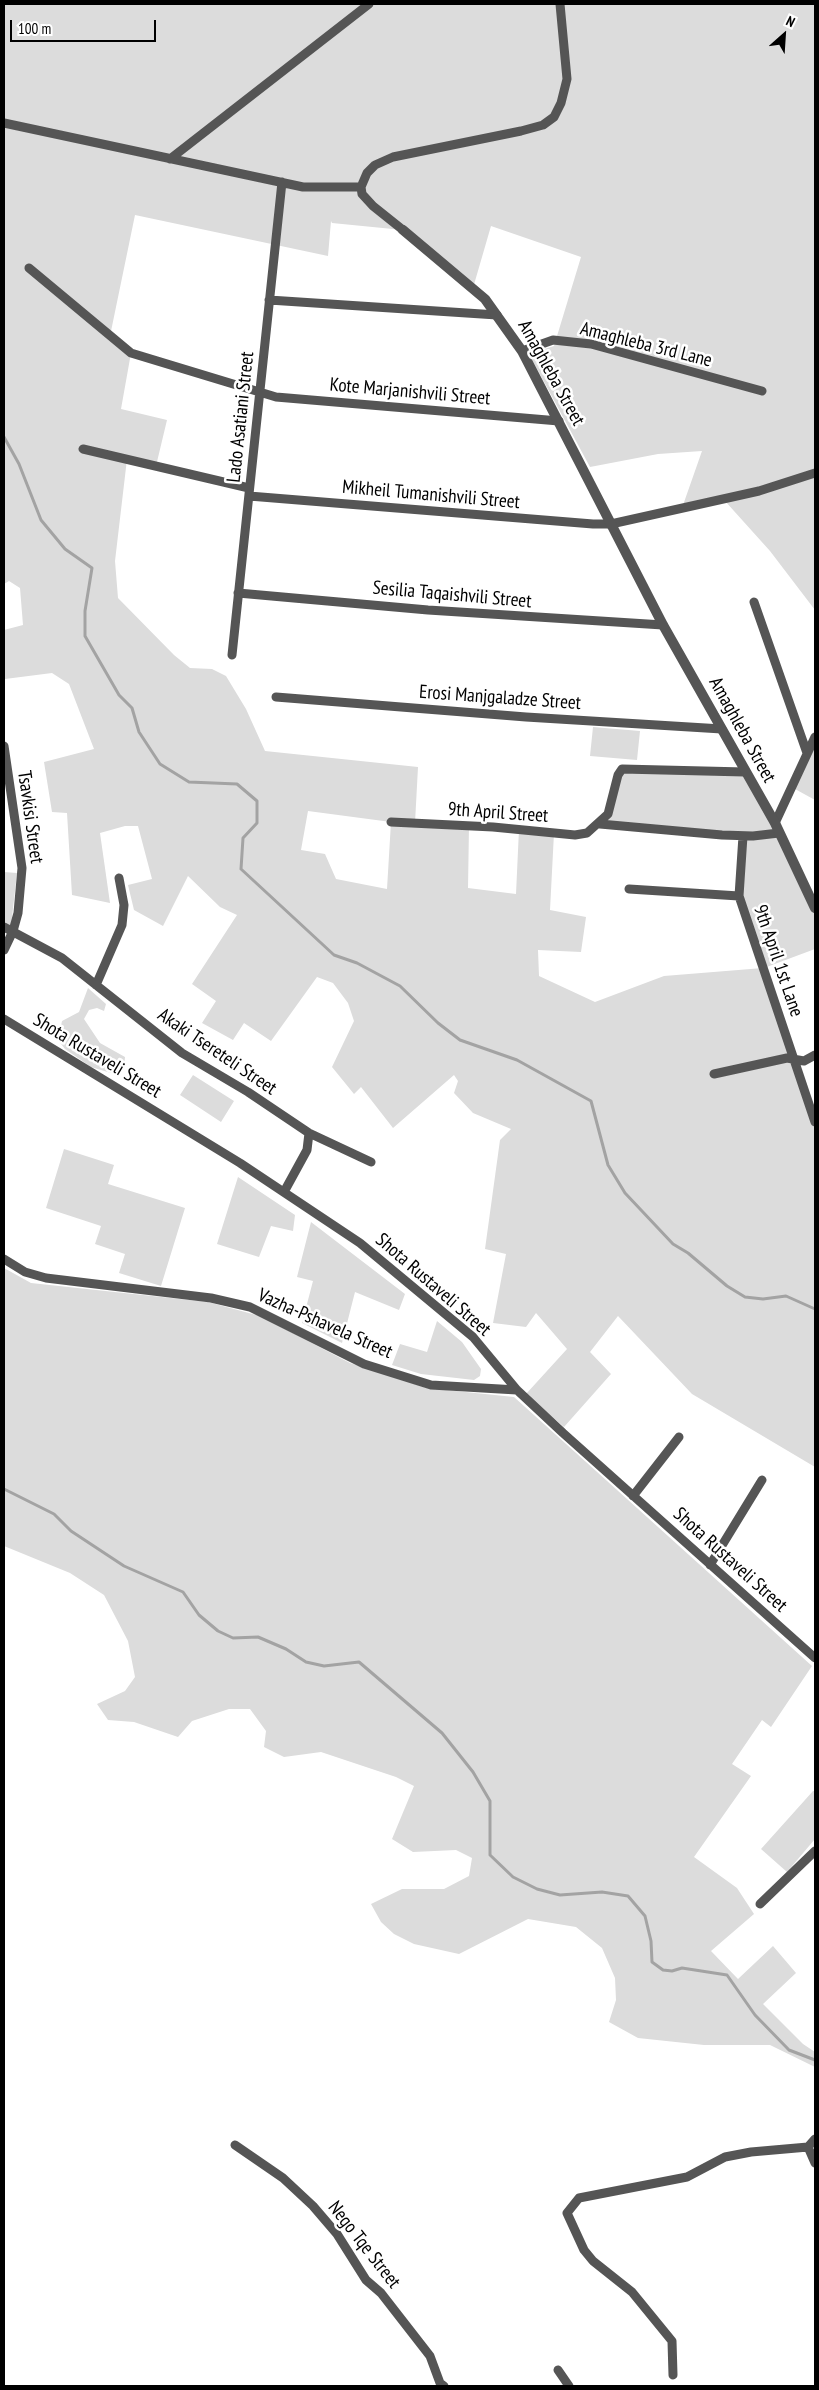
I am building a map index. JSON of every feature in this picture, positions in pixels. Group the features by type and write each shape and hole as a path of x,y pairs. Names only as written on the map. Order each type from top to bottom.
{"street":[{"path":"170,159 369,4"},
{"path":"4,124 303,187 361,187 367,172 375,165 393,157 521,131 544,125 554,117 561,103 567,79 560,4"},
{"name":"Lado Asatiani Street","path":"232,655 282,182"},
{"name":"Amaghleba Street","path":"361,187 366,200 485,299 522,351 663,626 775,823 815,908"},
{"name":"Kote Marjanishvili Street","path":"29,268 131,353 276,398 559,421"},
{"path":"269,300 498,315"},
{"name":"Amaghleba 3rd Lane","path":"522,351 553,340 591,344 762,391"},
{"name":"Mikheil Tumanishvili Street","path":"83,449 249,492 593,524 611,524 759,491 815,473"},
{"name":"Sesilia Taqaishvili Street","path":"238,593 428,610 663,626"},
{"path":"754,602 807,753"},
{"name":"Erosi Manjgaladze Street","path":"276,697 526,717 722,729"},
{"path":"775,823 815,737"},
{"name":"Tsavkisi Street","path":"4,746 22,868 18,913 14,931 4,950"},
{"path":"600,824 608,814 618,774 622,769 745,772"},
{"name":"9th April Street","path":"391,822 493,827 575,835 587,833 600,824"},
{"path":"600,824 743,836 779,834"},
{"name":"9th April 1st Lane","path":"743,836 739,896 815,1122"},
{"path":"96,985 122,925 124,905 119,878"},
{"path":"629,890 739,896"},
{"name":"Akaki Tsereteli Street","path":"4,927 62,958 182,1053 248,1092 309,1133 370,1162"},
{"name":"Shota Rustaveli Street","path":"4,1018 216,1148 360,1243 474,1337 517,1390 815,1658"},
{"path":"714,1074 787,1058 804,1061 815,1056"},
{"path":"284,1192 308,1150 309,1133"},
{"name":"Vazha-Pshavela Street","path":"4,1259 25,1272 46,1278 211,1298 250,1307 364,1364 431,1385 517,1390"},
{"path":"633,1496 680,1437"},
{"path":"710,1565 762,1480"},
{"path":"760,1904 815,1851"},
{"path":"673,2375 672,2341 632,2292 593,2261 584,2250 568,2213 579,2198 687,2178 725,2158 751,2152 808,2147 815,2139"},
{"name":"Nego Tqe Street","path":"235,2145 283,2178 313,2206 337,2234 366,2280 382,2293 430,2356 440,2383 444,2386"},
{"path":"808,2147 815,2163"},
{"path":"558,2370 569,2386"}],"shaded area":[{"path":"4,4 815,4 815,610 770,551 725,501 682,508 702,451 658,454 590,467 529,354 554,346 581,257 491,226 473,288 403,230 332,223 331,221 328,256 135,215 110,336 131,353 121,409 167,420 156,466 127,459 115,561 118,598 174,655 190,668 212,669 226,676 246,709 265,751 418,767 415,823 469,826 468,888 516,894 519,829 554,833 550,910 586,917 581,952 538,950 539,976 595,1002 664,976 763,968 739,896 743,836 600,824 622,769 745,772 815,908 815,949 764,968 815,1122 815,1467 692,1394 618,1316 590,1352 611,1374 564,1427 526,1394 567,1349 536,1313 526,1327 493,1323 506,1254 485,1249 500,1140 511,1129 473,1113 454,1093 458,1081 454,1075 393,1128 361,1087 354,1094 332,1067 354,1021 348,1003 333,983 317,977 271,1041 244,1023 233,1040 202,1023 216,1001 192,984 237,915 220,907 188,876 163,926 134,910 128,885 152,879 138,826 125,826 100,833 110,903 72,895 67,813 52,812 44,762 94,749 69,684 52,673 5,679 4,630 23,625 20,588 9,581 4,584","holes":["308,811 391,822 387,889 336,879 325,854 301,850"]},
{"path":"593,727 640,731 637,760 590,756"},
{"path":"815,745 815,800 795,789"},
{"path":"4,872 17,873 11,926 4,923"},
{"path":"88,988 106,1004 104,1011 97,1008 89,1010 84,1019 100,1043 125,1057 124,1068 111,1073 91,1067 65,1049 58,1040 62,1021 79,1012"},
{"path":"193,1075 234,1101 221,1122 180,1095"},
{"path":"64,1149 114,1165 108,1184 185,1208 161,1286 119,1273 125,1254 95,1244 101,1226 46,1208"},
{"path":"238,1177 295,1215 293,1231 271,1226 259,1257 217,1244"},
{"path":"311,1222 405,1294 399,1310 355,1292 342,1343 302,1323 313,1281 297,1277"},
{"path":"4,1268 31,1283 208,1302 260,1316 350,1363 427,1388 514,1397 812,1666 771,1727 762,1720 732,1764 751,1776 694,1857 737,1888 754,1914 711,1951 738,1979 773,1946 796,1973 763,2004 803,2044 815,2052 815,2067 770,2045 704,2045 638,2038 609,2022 616,2000 615,1978 602,1948 576,1927 528,1919 459,1954 414,1944 394,1934 381,1922 371,1904 402,1889 444,1889 469,1876 472,1858 456,1850 413,1852 392,1839 414,1786 396,1777 321,1752 284,1757 264,1747 266,1731 250,1709 229,1709 192,1721 178,1737 134,1722 108,1720 97,1704 125,1691 135,1677 128,1641 104,1595 70,1573 4,1546"},
{"path":"437,1321 462,1342 481,1369 480,1376 474,1380 421,1374 392,1365 400,1344 427,1352"},
{"path":"815,1791 815,1839 787,1872 761,1849"}],"waterway":[{"path":"4,437 19,464 41,520 65,549 92,568 85,611 85,636 119,695 132,708 139,732 160,764 189,782 237,784 257,801 257,823 243,838 241,869 334,955 357,963 400,986 438,1023 460,1040 517,1060 591,1101 608,1165 625,1193 673,1244 688,1253 727,1286 745,1297 763,1299 786,1296 815,1309"},
{"path":"4,1489 54,1514 71,1531 124,1566 183,1592 199,1615 218,1631 233,1638 258,1637 286,1649 306,1662 324,1666 359,1662 442,1733 473,1772 490,1801 490,1855 513,1877 537,1889 560,1895 602,1892 628,1896 645,1916 651,1941 652,1962 663,1970 672,1971 682,1968 727,1975 755,2015 789,2050 815,2060"}]}
